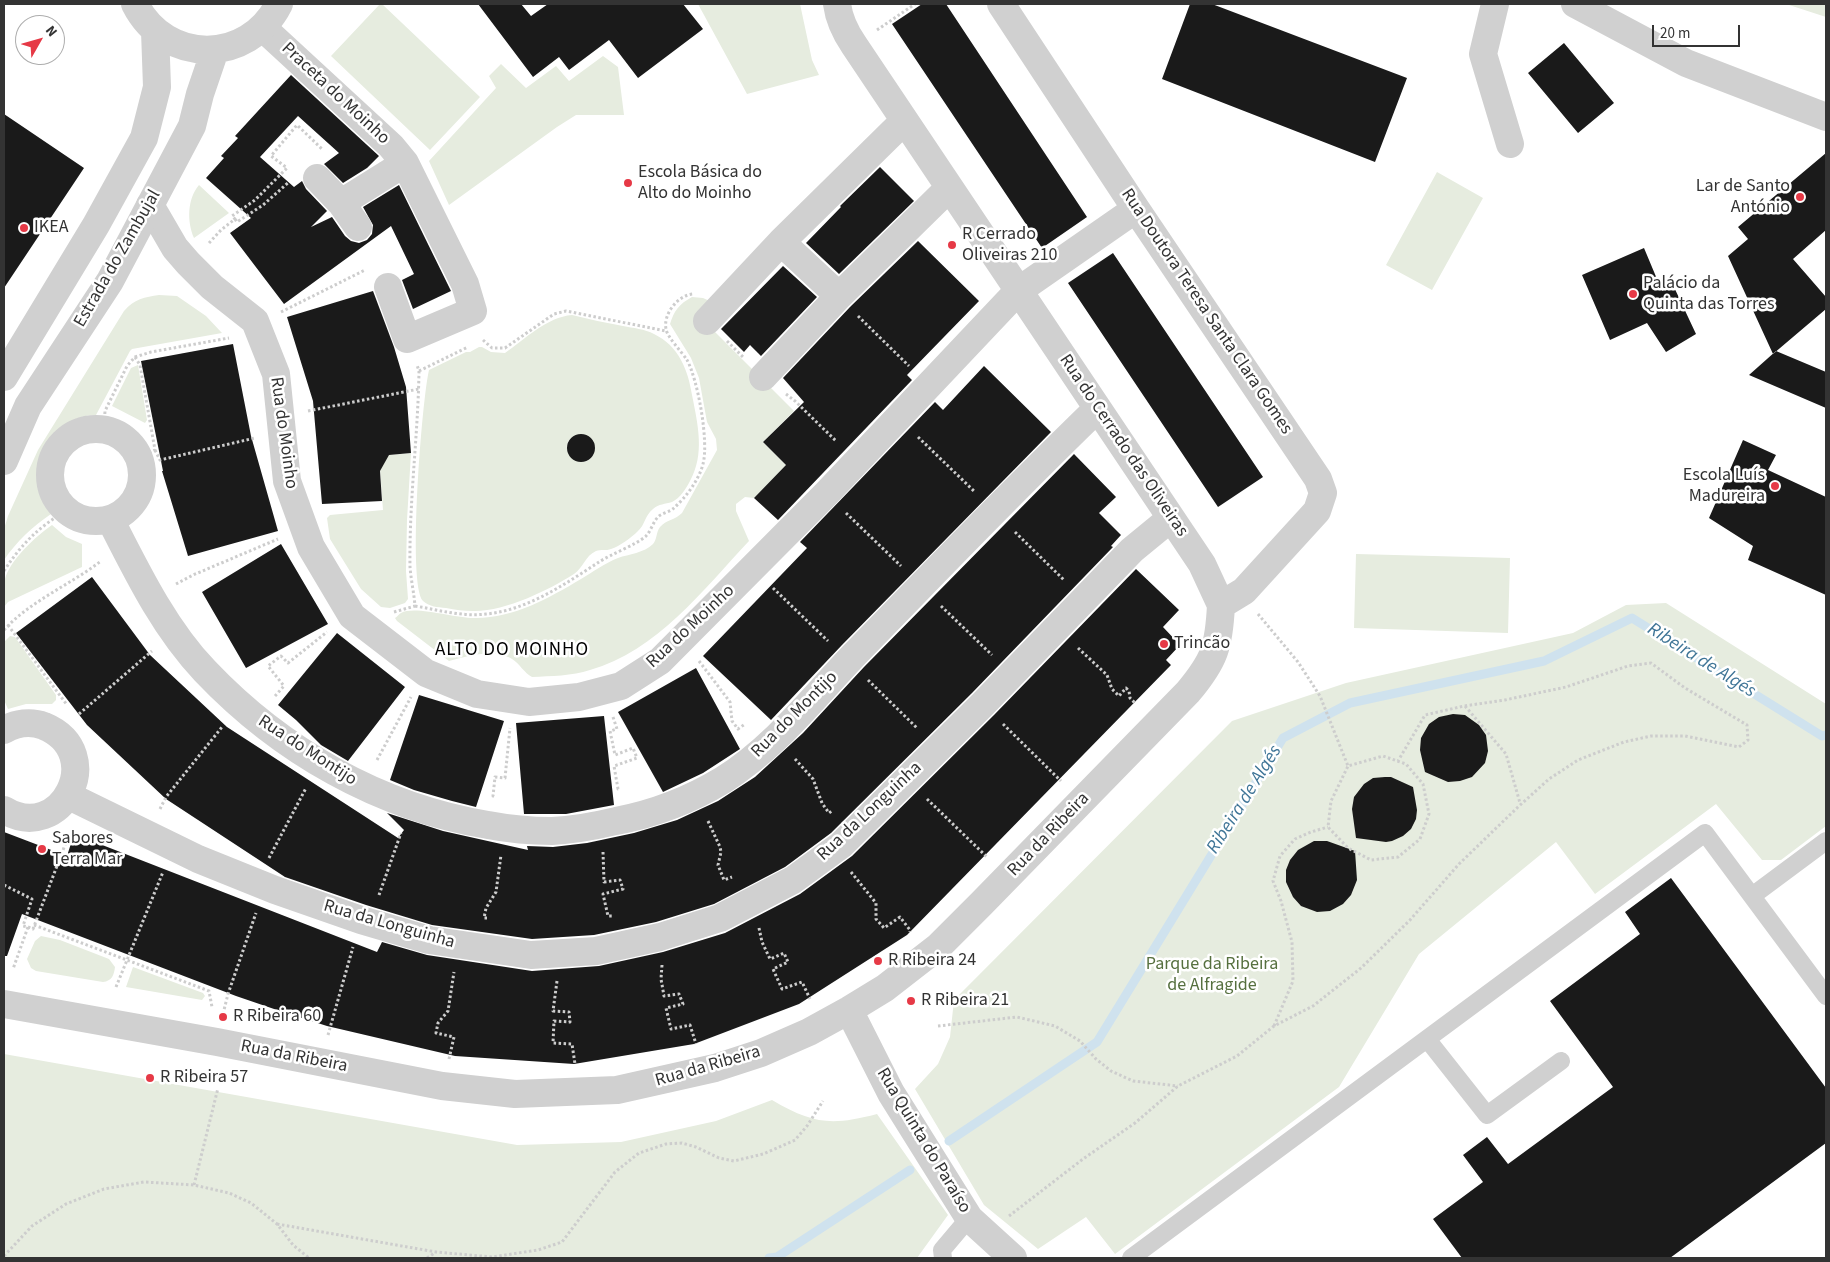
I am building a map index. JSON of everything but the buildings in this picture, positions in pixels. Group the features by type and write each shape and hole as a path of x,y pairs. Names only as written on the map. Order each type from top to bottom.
{"street":[{"path":"135,4 141,16 156,32 173,43 193,49 214,50 232,46 249,39 263,28 279,4"},
{"name":"Rua do Cerrado das Oliveiras","path":"836,4 838,15 846,33 1202,564 1222,605"},
{"name":"Rua Doutora Teresa Santa Clara Gomes","path":"1001,4 1136,209 1318,479 1323,493 1317,510 1244,591 1222,605"},
{"path":"1495,4 1483,54 1510,144"},
{"path":"1575,4 1686,63 1826,117"},
{"name":"Praceta do Moinho","path":"263,28 391,146 405,162 465,284 473,311 407,339"},
{"name":"Estrada do Zambujal","path":"4,377 96,225 144,138 157,87 156,32"},
{"name":"Estrada do Zambujal","path":"4,461 28,406 110,281 192,126 214,50"},
{"path":"715,312 781,242 904,121"},
{"name":"Praceta do Moinho","path":"341,203 405,162"},
{"path":"313,170 341,203 358,228"},
{"path":"764,377 839,296 949,188"},
{"name":"Rua do Moinho","path":"150,205 175,248 188,263 212,287 256,321 276,374 287,481 311,547 352,616 426,673 477,694 529,702 579,697 621,686 660,661 760,561 1018,291"},
{"path":"1018,291 1136,209"},
{"path":"781,242 839,296"},
{"path":"388,286 407,339"},
{"name":"Rua do Montijo","path":"110,519 173,634 204,670 241,706 273,733 326,768 369,790 421,810 466,822 510,829 553,831 594,826 634,818 681,802 723,780 765,749 839,652 912,577 986,502 1097,409"},
{"path":"89,429 104,429 119,434 147,454 142,472 141,488 134,502 123,512 110,519 95,521 80,518 67,510 57,499 52,485 51,470 54,456 63,443 75,434 89,429"},
{"name":"Rua da Longuinha","path":"69,796 198,859 275,890 361,920 412,935 438,941 531,955 596,950 660,937 720,918 793,880 840,845 1057,628 1132,550 1171,518"},
{"name":"Rua da Ribeira","path":"4,1004 222,1043 442,1086 515,1094 617,1090 715,1068 761,1053 809,1032 849,1010 884,988 939,946 1202,676 1218,642 1222,605"},
{"path":"4,730 10,726 25,723 40,724 54,730 65,740 72,753 76,767 74,782 69,796 58,808 44,816 27,818 11,815 4,810"},
{"name":"Rua Quinta do Paraíso","path":"849,1010 891,1093 978,1226 1013,1258"}],"lane":[{"path":"1131,1258 1705,833 1826,996"},
{"path":"1752,896 1826,841"},
{"path":"1427,1039 1486,1115 1561,1061"},
{"path":"943,1258 942,1250 978,1226"}],"path":[{"path":"854,45 915,4"},
{"path":"297,125 313,170 237,222 235,219 232,216 255,200 287,168 270,156 297,125"},
{"path":"205,247 221,230 235,219"},
{"path":"286,310 355,274"},
{"path":"352,616 396,612 415,606 460,615 488,614 521,606 555,590 599,562 646,536 658,516 673,510 683,499 694,484 703,464 705,439 697,391 688,361 666,331 666,319 674,304 688,294 708,293 715,312"},
{"path":"419,371 484,339 492,348 505,348 554,314 566,311 666,331"},
{"path":"867,326 904,361"},
{"path":"407,339 419,371 410,569 415,606"},
{"path":"104,429 105,411 127,366 135,357 151,352 207,342"},
{"path":"135,357 140,365 147,454 160,460 237,442"},
{"path":"312,410 419,389"},
{"path":"796,401 833,438"},
{"path":"926,445 986,502 1062,579"},
{"path":"4,571 16,551 29,537 67,510"},
{"path":"866,533 991,654"},
{"path":"4,630 19,615 86,572 123,544"},
{"path":"193,575 255,549"},
{"path":"783,597 918,729"},
{"path":"1255,610 1298,662 1320,696 1348,766 1331,801 1328,827"},
{"path":"8,626 63,698 75,718 65,740"},
{"path":"1057,628 1107,675 1112,689 1119,696 1126,688 1130,698"},
{"path":"79,715 173,634"},
{"path":"279,679 268,666 281,656 288,663 321,636"},
{"path":"978,1226 1083,1159 1135,1123 1178,1086 1237,1056 1274,1026 1313,1006 1361,968 1410,920 1459,864 1518,807 1549,780 1578,760 1624,742 1651,736 1685,736 1739,747 1748,740 1747,725 1685,688 1651,663 1628,666 1566,687 1505,700 1464,706 1425,716 1398,761"},
{"path":"706,669 730,702 732,721 738,729 751,720"},
{"path":"375,763 407,703"},
{"path":"1464,706 1506,754 1520,803"},
{"path":"1006,727 1051,771"},
{"path":"617,729 610,731 615,755 633,748 637,758 614,766 618,789 625,787"},
{"path":"501,796 493,796 495,777 505,778 509,738"},
{"path":"166,797 206,745"},
{"path":"1328,827 1348,848 1372,860 1398,857 1420,839 1429,814 1423,784 1406,764 1383,756 1348,766"},
{"path":"813,779 822,803 829,813 835,808"},
{"path":"272,852 302,794"},
{"path":"935,806 976,847"},
{"path":"709,824 722,852 718,865 724,880 733,876"},
{"path":"1274,1026 1293,981 1292,942 1281,900 1273,881 1280,856 1295,839 1328,827"},
{"path":"4,885 32,899 23,926 33,929 68,837"},
{"path":"378,898 396,845"},
{"path":"116,987 163,871"},
{"path":"602,871 604,882 620,880 623,890 603,894 608,916 616,915"},
{"path":"492,918 484,918 486,908 496,892 499,872"},
{"path":"855,876 876,903 876,919 884,928 900,917 910,930 910,940"},
{"path":"34,925 209,991 212,1007"},
{"path":"224,1010 251,926"},
{"path":"13,969 28,927"},
{"path":"762,942 770,960 784,954 788,962 773,969 782,989 799,984"},
{"path":"330,1026 349,957"},
{"path":"449,1036 436,1034 438,1023 448,1011 454,973"},
{"path":"661,979 664,996 679,994 683,1004 666,1008 670,1029 686,1026"},
{"path":"555,994 553,1011 569,1012 570,1022 554,1021 553,1043 568,1044"},
{"path":"938,1026 1017,1017 1055,1026 1080,1041 1096,1059 1112,1071 1134,1081 1178,1086"},
{"path":"194,1185 218,1088"},
{"path":"278,1224 436,1252 492,1257 538,1250 562,1242 615,1172 639,1153 666,1144 682,1143 696,1147 719,1158 734,1161 763,1154 795,1140 807,1126 823,1101"},
{"path":"4,1256 32,1226 66,1204 104,1189 144,1182 194,1185 230,1193 251,1203 278,1224 293,1245 309,1258"},
{"path":"427,1258 436,1252"}],"green space":[{"path":"380,4 480,97 430,150 331,56"},
{"path":"698,4 800,4 812,60 819,75 747,94"},
{"path":"1786,4 1826,4 1826,17"},
{"path":"603,56 618,67 624,115 576,115 449,205 429,161 496,88 489,76 501,64 526,88 556,66 569,81"},
{"path":"1437,172 1483,198 1432,290 1386,265"},
{"path":"199,185 229,213 194,238 190,225 189,211 192,197"},
{"path":"159,295 177,296 206,316 222,333 132,349 130,351 96,415 73,420 49,440 40,466 38,489 43,502 51,514 25,535 4,560 4,529 8,516 38,450 124,311 140,299"},
{"path":"692,297 703,298 712,302 704,321 794,411 763,442 786,465 754,498 745,497 736,504 736,511 749,541 696,598 658,634 637,649 614,661 583,672 532,677 512,659 489,653 449,661 397,621 395,618 407,611 426,611 458,617 476,618 504,615 531,606 613,560 649,547 654,542 660,527 682,513 717,450 716,439 707,422 699,378 691,358 670,324 678,308"},
{"path":"572,315 647,331 663,339 676,352 688,377 698,428 699,450 695,471 682,493 672,502 662,504 650,511 640,529 629,539 611,549 598,550 592,553 580,569 552,587 512,604 485,610 460,610 428,604 423,601 418,587 416,528 420,451 429,370 479,347 491,352 505,353 545,324","holes":["582,434 591,439 595,448 593,455 587,461 581,462 575,460 567,449 568,443 572,438"]},
{"path":"138,365 147,420 145,423 112,406 131,368"},
{"path":"411,453 407,520 406,571 408,599 405,603 390,608 381,607 361,589 330,539 327,518 330,515 383,510 379,456"},
{"path":"52,525 66,537 82,544 82,567 8,602 4,607 4,582 12,564 31,542"},
{"path":"1356,554 1510,558 1508,633 1354,628"},
{"name":"Parque da Ribeira de Alfragide","path":"1666,603 1826,704 1826,826 1781,860 1762,860 1716,804 1595,894 1556,842 1419,954 1339,1087 1115,1254 1086,1217 1038,1249 984,1205 915,1089 938,1064 950,1037 954,1000 1232,721 1346,683 1573,633 1626,605"},
{"path":"10,636 15,637 56,695 56,700 52,704 26,704 8,709 4,700 4,642"},
{"path":"41,936 60,940 109,959 115,967 112,977 103,982 36,971 31,968 27,959 35,941"},
{"path":"133,967 203,993 205,996 202,1000 126,987"},
{"path":"4,1054 517,1145 621,1142 716,1121 772,1100 799,1114 823,1120 847,1120 877,1114 948,1215 917,1258 4,1258"}],"waterway":[{"name":"Ribeira de Algés","path":"949,1141 1097,1042 1283,738 1350,703 1544,661 1632,618 1822,736 1826,735"},
{"name":"Ribeira de Algés","path":"769,1258 777,1257 910,1170"}],"place":[{"name":"Escola Básica do Alto do Moinho","path":"628,183"},
{"name":"Lar de Santo António","path":"1800,197"},
{"name":"IKEA","path":"24,228"},
{"name":"R Cerrado Oliveiras 210","path":"952,245"},
{"name":"Palácio da Quinta das Torres","path":"1633,294"},
{"name":"Escola Luís Madureira","path":"1775,486"},
{"name":"Trincão","path":"1164,644"},
{"name":"Sabores Terra Mar","path":"42,849"},
{"name":"R Ribeira 24","path":"878,961"},
{"name":"R Ribeira 21","path":"911,1001"},
{"name":"R Ribeira 60","path":"223,1017"},
{"name":"R Ribeira 57","path":"150,1078"}],"district":[{"name":"ALTO DO MOINHO","path":"512,651"}]}
